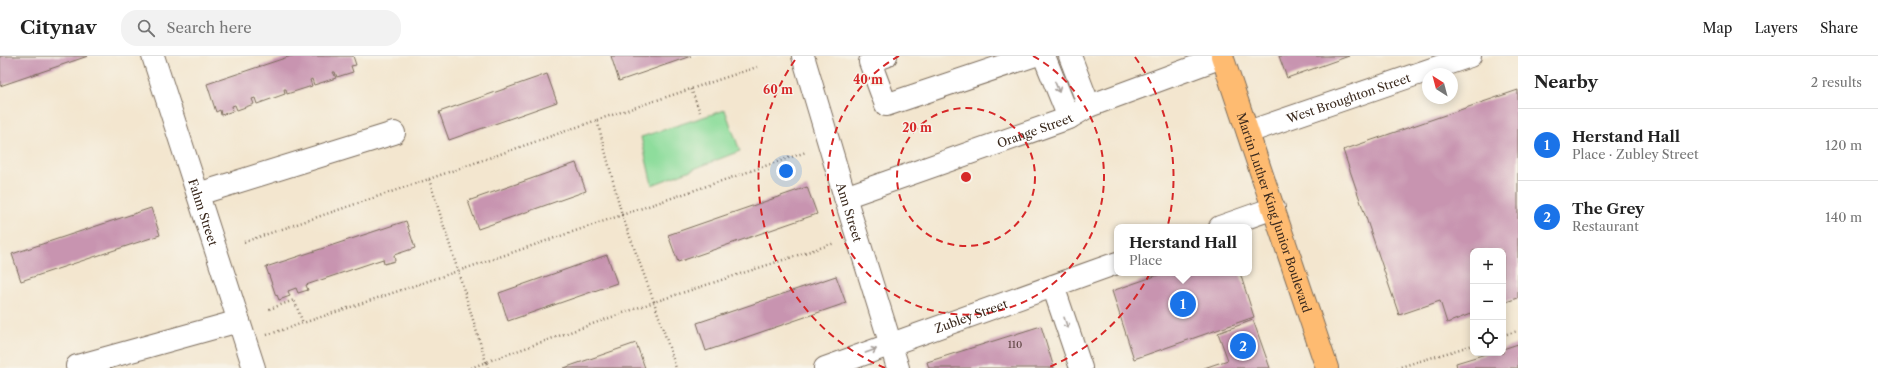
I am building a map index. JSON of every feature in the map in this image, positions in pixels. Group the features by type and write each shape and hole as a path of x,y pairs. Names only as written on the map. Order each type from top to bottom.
{"main road":[{"name":"Martin Luther King Junior Boulevard","path":"1222,56 1327,368"}],"street":[{"name":"Fahm Street","path":"153,56 254,368"},
{"name":"Ann Street","path":"803,56 898,368"},
{"path":"875,58 886,105 1032,56"},
{"path":"1044,56 1069,118"},
{"path":"1070,56 1089,106"},
{"name":"Orange Street","path":"845,197 1069,118 1089,106 1222,56"},
{"name":"West Broughton Street","path":"1248,132 1470,56"},
{"path":"198,194 394,134"},
{"path":"1229,224 1274,208"},
{"name":"Zubley Street","path":"825,368 1114,264"},
{"path":"1053,286 1081,368"},
{"path":"78,366 239,321"}],"path":[{"path":"244,242 597,120 757,67"},
{"path":"691,89 700,112"},
{"path":"597,120 622,215 654,302 676,368"},
{"path":"246,343 806,152"},
{"path":"429,179 488,368"},
{"path":"471,368 654,302 839,242"},
{"path":"267,310 294,300 303,323"},
{"path":"1506,334 1518,331"},
{"path":"1397,368 1470,346"}],"green space":[{"path":"725,110 740,151 652,185 641,137"}],"building":[{"path":"0,56 88,56 0,86"},
{"path":"291,56 353,56 356,65 351,66 353,72 337,77 335,72 333,72 336,78 314,85 312,79 310,80 312,86 287,94 286,89 284,89 285,94 257,104 255,98 252,99 254,104 237,110 235,105 232,106 233,111 221,115 220,110 216,112 207,84"},
{"path":"611,56 691,56 619,81"},
{"path":"1279,56 1349,56 1287,78"},
{"path":"547,74 557,102 449,140 439,112"},
{"path":"1518,90 1518,298 1506,302 1506,248 1470,248 1470,314 1447,323 1440,301 1399,315 1343,150"},
{"path":"576,163 586,191 478,229 468,201"},
{"path":"807,187 817,214 678,262 668,235"},
{"path":"151,208 160,235 21,281 12,254"},
{"path":"406,221 415,248 394,255 395,261 384,264 383,259 306,285 308,290 298,293 296,288 288,291 290,296 279,300 277,295 276,296 266,267"},
{"path":"607,255 617,283 508,321 499,293"},
{"path":"836,276 846,303 706,351 697,323"},
{"path":"1155,276 1241,276 1254,317 1134,359 1112,291"},
{"path":"1253,320 1270,368 1204,368 1228,360 1218,333"},
{"path":"1041,326 1054,368 929,368 927,362"},
{"path":"636,343 645,368 564,368"},
{"path":"1518,344 1518,368 1457,368 1456,363 1479,356 1506,356 1506,348"}],"place":[{"name":"Herstand Hall","path":"1183,304"},
{"name":"The Grey","path":"1243,346"}]}
